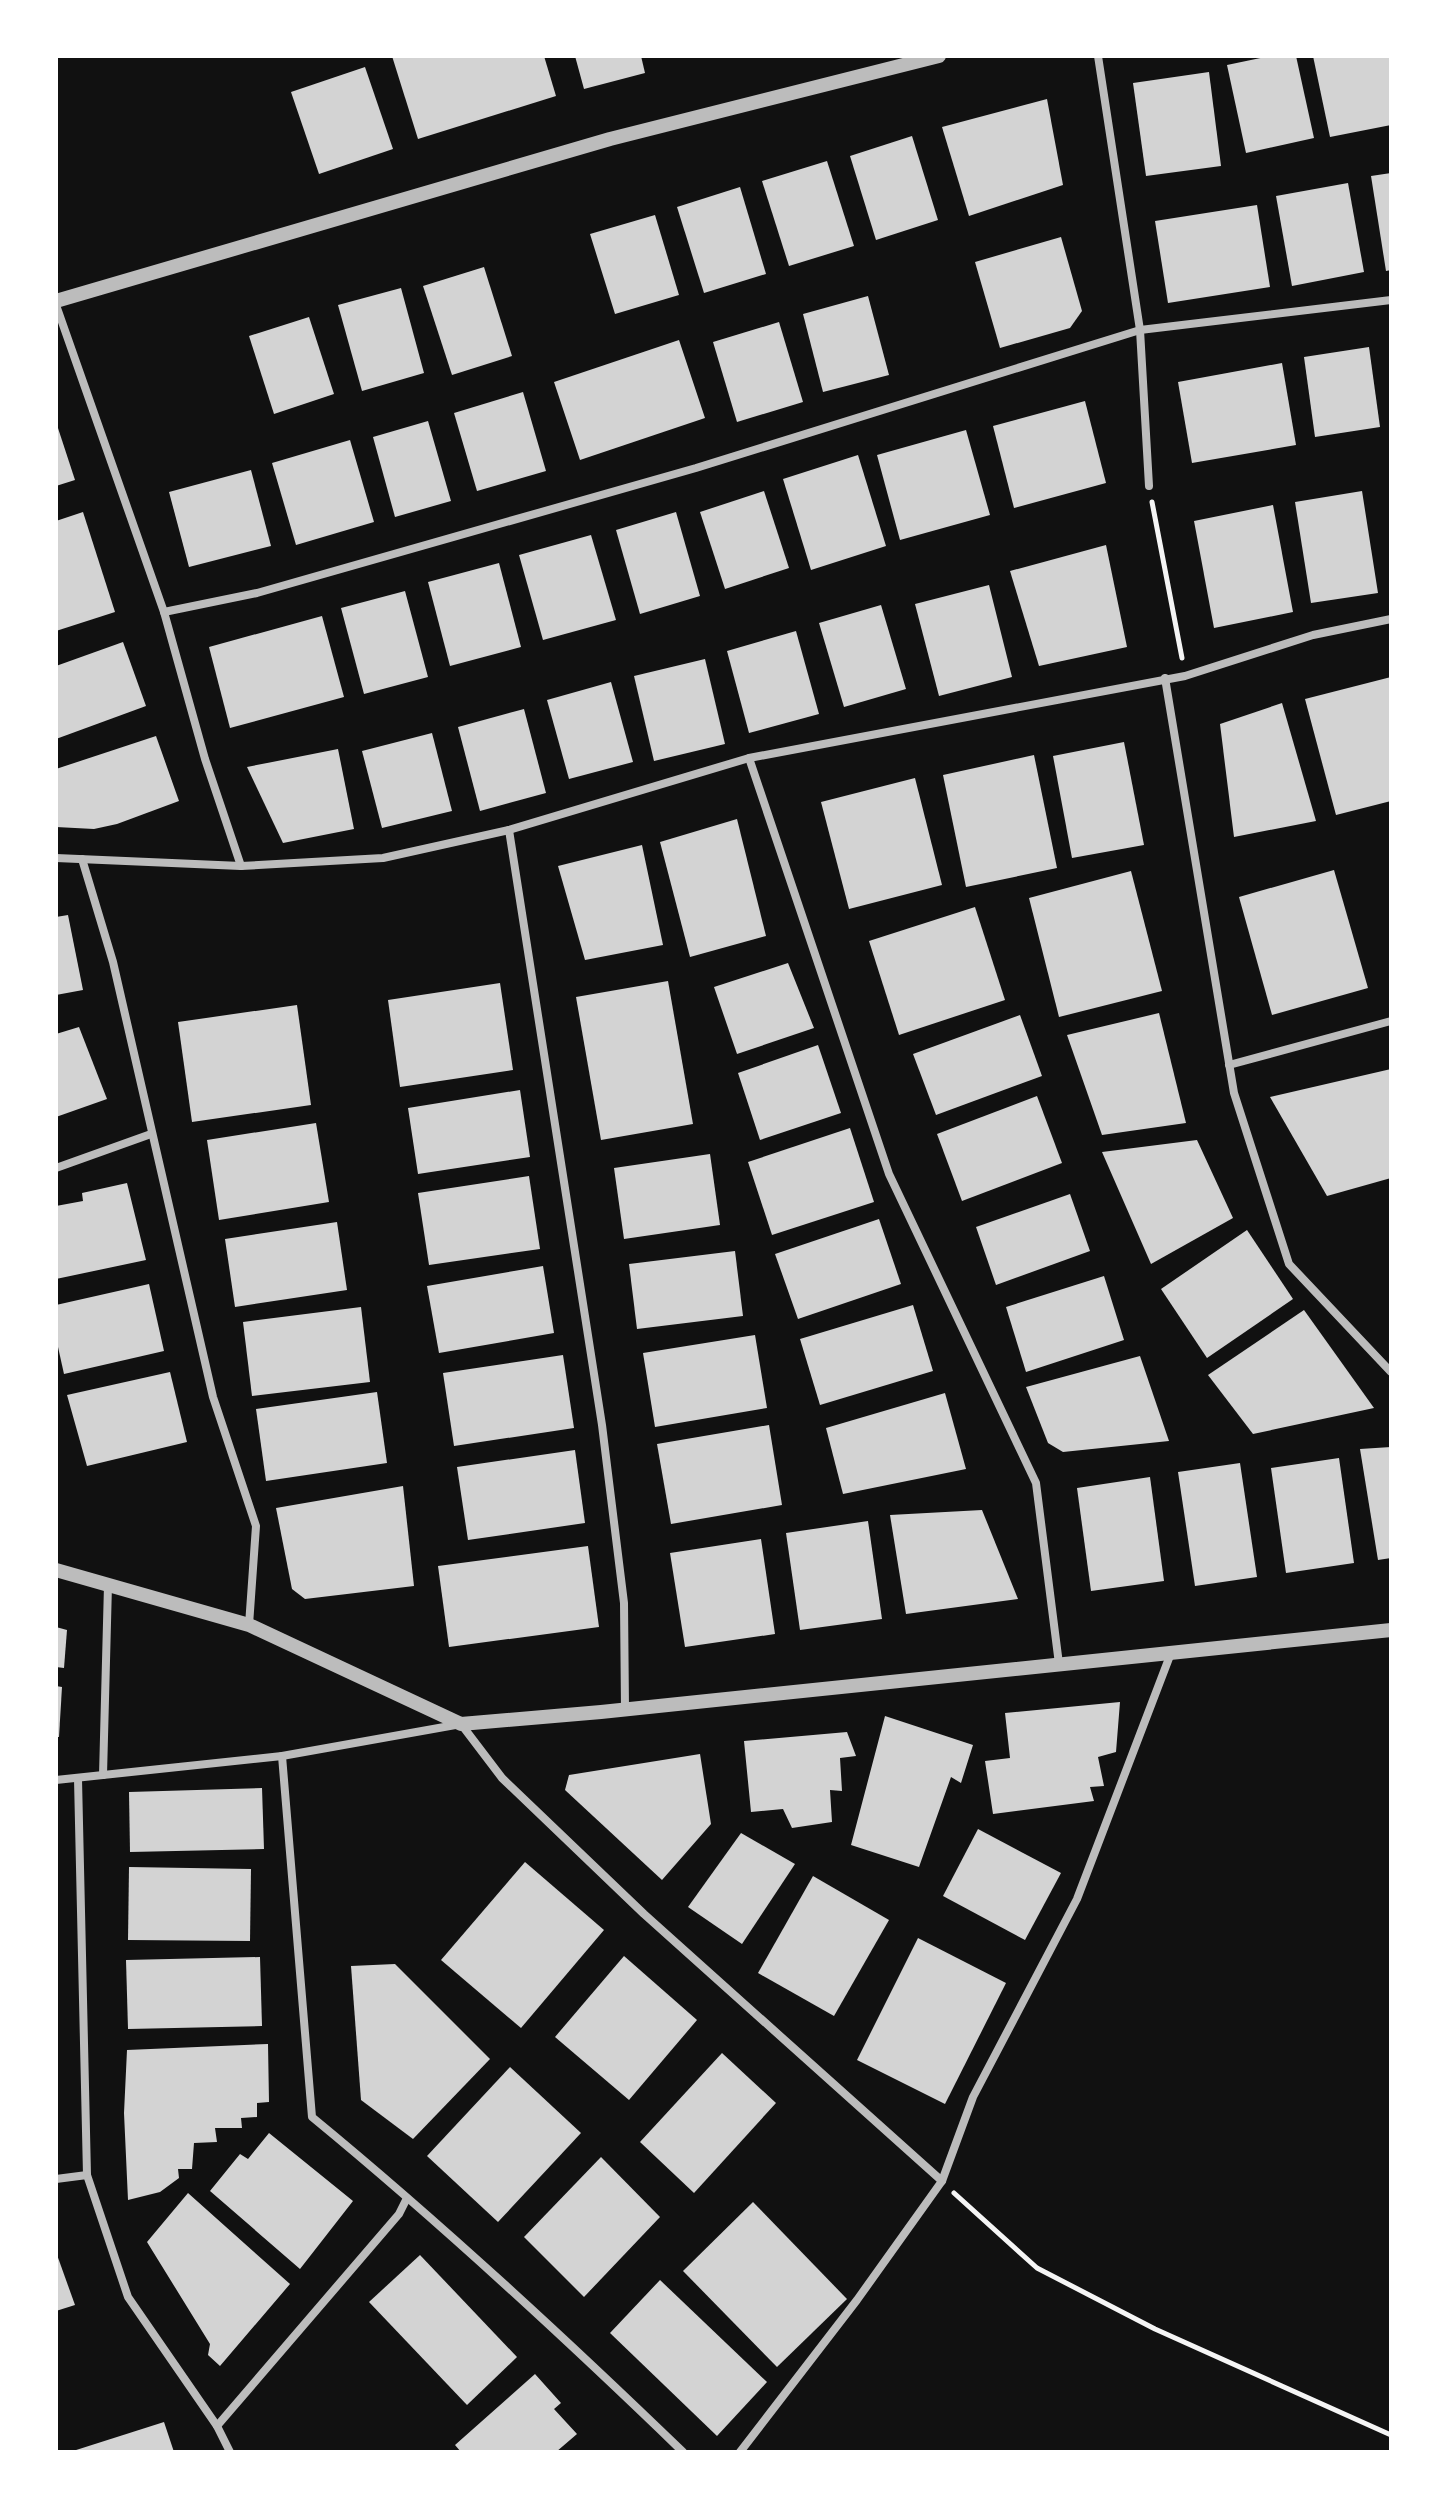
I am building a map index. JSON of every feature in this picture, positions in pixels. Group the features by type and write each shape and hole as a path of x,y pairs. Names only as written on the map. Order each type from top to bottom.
{"street":[{"path":"241,866 205,759 164,612 56,303 610,139 939,56"},
{"path":"1098,56 1140,330 1149,486"},
{"path":"164,612 257,593 681,473 1140,330 1391,300"},
{"path":"56,858 241,866 383,858 509,830 749,758 1185,676 1313,635 1391,619"},
{"path":"1165,678 1234,1093 1289,1264 1391,1372"},
{"path":"749,758 889,1174 1036,1483 1059,1664"},
{"path":"509,830 604,1440 624,1603 625,1709"},
{"path":"82,859 113,962 213,1397 256,1526 249,1625"},
{"path":"1229,1065 1391,1021"},
{"path":"56,1168 151,1134"},
{"path":"56,1570 249,1625 461,1724 502,1778 633,1904 942,2181"},
{"path":"103,1775 108,1584"},
{"path":"56,1780 282,1756 461,1724 1391,1630"},
{"path":"740,2452 857,2300 942,2181 973,2097 1077,1899 1171,1653"},
{"path":"282,1756 312,2117 563,2335 683,2452"},
{"path":"78,1779 87,2175 128,2297 217,2426 230,2452"},
{"path":"56,2179 87,2175"},
{"path":"217,2426 399,2214 407,2198"}],"path":[{"path":"1149,486 1185,676"},
{"path":"942,2181 1037,2268 1155,2329 1391,2435"}],"building":[{"path":"392,56 544,56 556,96 418,139"},
{"path":"575,56 641,56 645,73 584,89"},
{"path":"1270,56 1296,56 1314,138 1246,153 1227,65"},
{"path":"1313,56 1391,56 1391,125 1330,137"},
{"path":"365,67 393,149 319,174 291,92"},
{"path":"1209,72 1221,166 1146,176 1133,83"},
{"path":"1047,99 1063,185 969,216 942,127"},
{"path":"912,136 938,220 876,240 850,156"},
{"path":"827,161 854,246 789,266 762,181"},
{"path":"1391,173 1391,270 1386,271 1371,176"},
{"path":"1348,183 1364,272 1292,286 1276,196"},
{"path":"740,187 766,274 704,293 677,207"},
{"path":"1257,205 1270,287 1168,303 1155,221"},
{"path":"655,215 679,295 615,314 590,234"},
{"path":"1061,237 1082,311 1070,328 1000,348 975,262"},
{"path":"484,267 512,356 452,375 423,286"},
{"path":"401,288 424,373 362,391 338,305"},
{"path":"868,296 889,375 823,392 803,314"},
{"path":"309,317 334,394 274,414 249,336"},
{"path":"779,322 803,402 737,422 713,342"},
{"path":"679,340 705,418 580,460 554,382"},
{"path":"1369,347 1380,427 1315,437 1304,357"},
{"path":"1282,363 1296,445 1192,463 1178,382"},
{"path":"523,392 546,471 477,491 454,413"},
{"path":"1085,401 1106,483 1014,508 993,426"},
{"path":"428,421 451,501 395,517 373,437"},
{"path":"56,422 75,480 56,486"},
{"path":"966,430 990,515 900,540 877,455"},
{"path":"350,440 374,522 296,545 272,463"},
{"path":"858,455 886,546 811,570 783,479"},
{"path":"251,470 271,546 189,567 169,492"},
{"path":"764,491 789,568 725,589 700,512"},
{"path":"1362,491 1378,593 1311,603 1295,502"},
{"path":"1273,505 1293,612 1214,628 1194,521"},
{"path":"83,512 115,612 56,631 56,521"},
{"path":"676,512 700,596 640,614 616,530"},
{"path":"591,535 616,620 543,640 519,555"},
{"path":"1106,545 1127,647 1039,666 1010,571"},
{"path":"499,563 521,647 450,666 428,582"},
{"path":"989,585 1012,677 939,696 915,604"},
{"path":"405,591 428,677 364,694 341,608"},
{"path":"881,605 906,689 844,707 819,623"},
{"path":"322,616 344,697 230,728 209,647"},
{"path":"796,631 819,714 749,733 727,651"},
{"path":"123,642 146,706 56,739 56,666"},
{"path":"705,659 725,744 654,761 634,676"},
{"path":"1391,677 1391,801 1336,815 1305,699"},
{"path":"611,682 633,762 569,779 547,700"},
{"path":"1282,703 1316,821 1234,837 1220,724"},
{"path":"524,709 546,793 480,811 458,727"},
{"path":"432,733 452,811 382,828 362,751"},
{"path":"156,736 179,801 117,824 94,829 56,827 56,769"},
{"path":"1124,742 1144,845 1072,858 1053,756"},
{"path":"338,749 354,829 283,843 247,767"},
{"path":"1034,755 1057,868 966,887 943,775"},
{"path":"915,778 942,885 849,909 821,802"},
{"path":"737,819 766,936 690,957 660,842"},
{"path":"642,845 663,945 585,960 558,866"},
{"path":"1334,870 1368,988 1272,1015 1239,897"},
{"path":"1131,871 1162,991 1059,1017 1029,898"},
{"path":"975,907 1005,1000 899,1035 869,941"},
{"path":"68,915 83,990 56,995 56,917"},
{"path":"788,963 814,1028 737,1054 714,987"},
{"path":"668,981 693,1124 601,1140 576,997"},
{"path":"500,983 513,1070 400,1087 388,1000"},
{"path":"297,1005 311,1105 192,1122 178,1022"},
{"path":"1159,1013 1186,1123 1102,1135 1067,1035"},
{"path":"1020,1015 1042,1076 936,1115 913,1054"},
{"path":"79,1027 107,1099 56,1117 56,1034"},
{"path":"818,1045 841,1113 760,1140 738,1073"},
{"path":"1391,1069 1391,1178 1327,1196 1270,1097"},
{"path":"520,1090 530,1157 418,1174 408,1108"},
{"path":"1037,1096 1062,1163 962,1201 937,1134"},
{"path":"316,1123 329,1202 219,1220 207,1140"},
{"path":"850,1128 874,1202 772,1235 748,1162"},
{"path":"1197,1140 1233,1218 1151,1264 1102,1152"},
{"path":"710,1154 720,1225 624,1239 614,1168"},
{"path":"529,1176 540,1249 429,1265 418,1193"},
{"path":"127,1183 146,1260 56,1279 56,1206 83,1201 82,1193"},
{"path":"1070,1194 1090,1251 996,1285 976,1227"},
{"path":"879,1219 901,1284 798,1319 775,1254"},
{"path":"337,1222 347,1290 235,1307 225,1239"},
{"path":"1247,1230 1293,1299 1207,1358 1161,1289"},
{"path":"735,1251 743,1316 637,1329 629,1264"},
{"path":"543,1266 554,1333 439,1353 427,1286"},
{"path":"1104,1276 1124,1340 1026,1372 1006,1307"},
{"path":"149,1284 164,1351 64,1374 56,1338 56,1305"},
{"path":"913,1305 933,1371 820,1405 800,1339"},
{"path":"361,1307 370,1382 252,1396 243,1322"},
{"path":"1304,1310 1374,1408 1253,1434 1208,1375"},
{"path":"755,1335 767,1408 655,1427 643,1353"},
{"path":"563,1355 574,1428 454,1446 443,1373"},
{"path":"1140,1356 1169,1441 1063,1452 1048,1443 1026,1387"},
{"path":"170,1372 187,1442 87,1466 67,1395"},
{"path":"377,1392 387,1463 266,1481 256,1409"},
{"path":"945,1393 966,1469 843,1494 826,1428"},
{"path":"769,1425 782,1505 671,1524 657,1444"},
{"path":"1391,1447 1391,1558 1378,1560 1360,1449"},
{"path":"575,1450 585,1523 468,1540 457,1467"},
{"path":"1339,1458 1354,1563 1286,1573 1271,1468"},
{"path":"1240,1463 1257,1577 1195,1586 1178,1472"},
{"path":"1150,1477 1164,1581 1091,1591 1077,1488"},
{"path":"403,1486 414,1586 305,1599 292,1589 276,1508"},
{"path":"982,1510 1018,1599 906,1614 890,1515"},
{"path":"868,1521 882,1619 800,1630 786,1533"},
{"path":"761,1539 775,1634 685,1647 670,1553"},
{"path":"588,1546 599,1627 449,1647 438,1566"},
{"path":"56,1627 67,1630 64,1668 56,1667"},
{"path":"56,1686 62,1687 59,1737 56,1737"},
{"path":"1120,1702 1116,1752 1098,1757 1104,1786 1090,1787 1094,1801 993,1814 985,1761 1010,1758 1005,1713"},
{"path":"885,1716 973,1745 961,1783 951,1777 919,1867 851,1845"},
{"path":"847,1732 856,1756 840,1758 842,1791 830,1790 832,1822 792,1828 783,1809 751,1812 744,1741"},
{"path":"700,1754 711,1824 662,1880 565,1790 569,1775"},
{"path":"262,1788 264,1849 130,1852 129,1792"},
{"path":"978,1829 1061,1873 1025,1940 943,1896"},
{"path":"741,1833 795,1864 742,1944 688,1907"},
{"path":"525,1862 604,1930 521,2028 441,1960"},
{"path":"129,1867 251,1869 250,1941 128,1940"},
{"path":"813,1876 889,1920 834,2016 758,1973"},
{"path":"918,1938 1006,1983 945,2104 857,2060"},
{"path":"624,1956 697,2020 629,2100 555,2037"},
{"path":"260,1957 262,2026 128,2029 126,1960"},
{"path":"395,1964 490,2059 413,2139 361,2100 351,1966"},
{"path":"268,2044 269,2102 257,2103 257,2117 241,2118 242,2128 215,2128 217,2142 194,2143 192,2169 178,2169 179,2178 160,2192 128,2200 124,2113 127,2050"},
{"path":"722,2053 776,2103 694,2193 640,2142"},
{"path":"510,2067 581,2133 498,2222 427,2156"},
{"path":"269,2133 353,2201 300,2269 210,2191 240,2154 248,2159"},
{"path":"601,2157 660,2217 584,2297 524,2237"},
{"path":"188,2193 290,2284 220,2366 208,2355 210,2344 147,2242"},
{"path":"753,2202 847,2299 777,2367 683,2271"},
{"path":"56,2252 75,2305 56,2311"},
{"path":"420,2255 517,2357 467,2405 369,2302"},
{"path":"660,2280 767,2382 717,2436 610,2333"},
{"path":"535,2374 561,2403 554,2409 577,2434 556,2452 461,2452 455,2445"},
{"path":"164,2422 174,2452 73,2451"}]}
